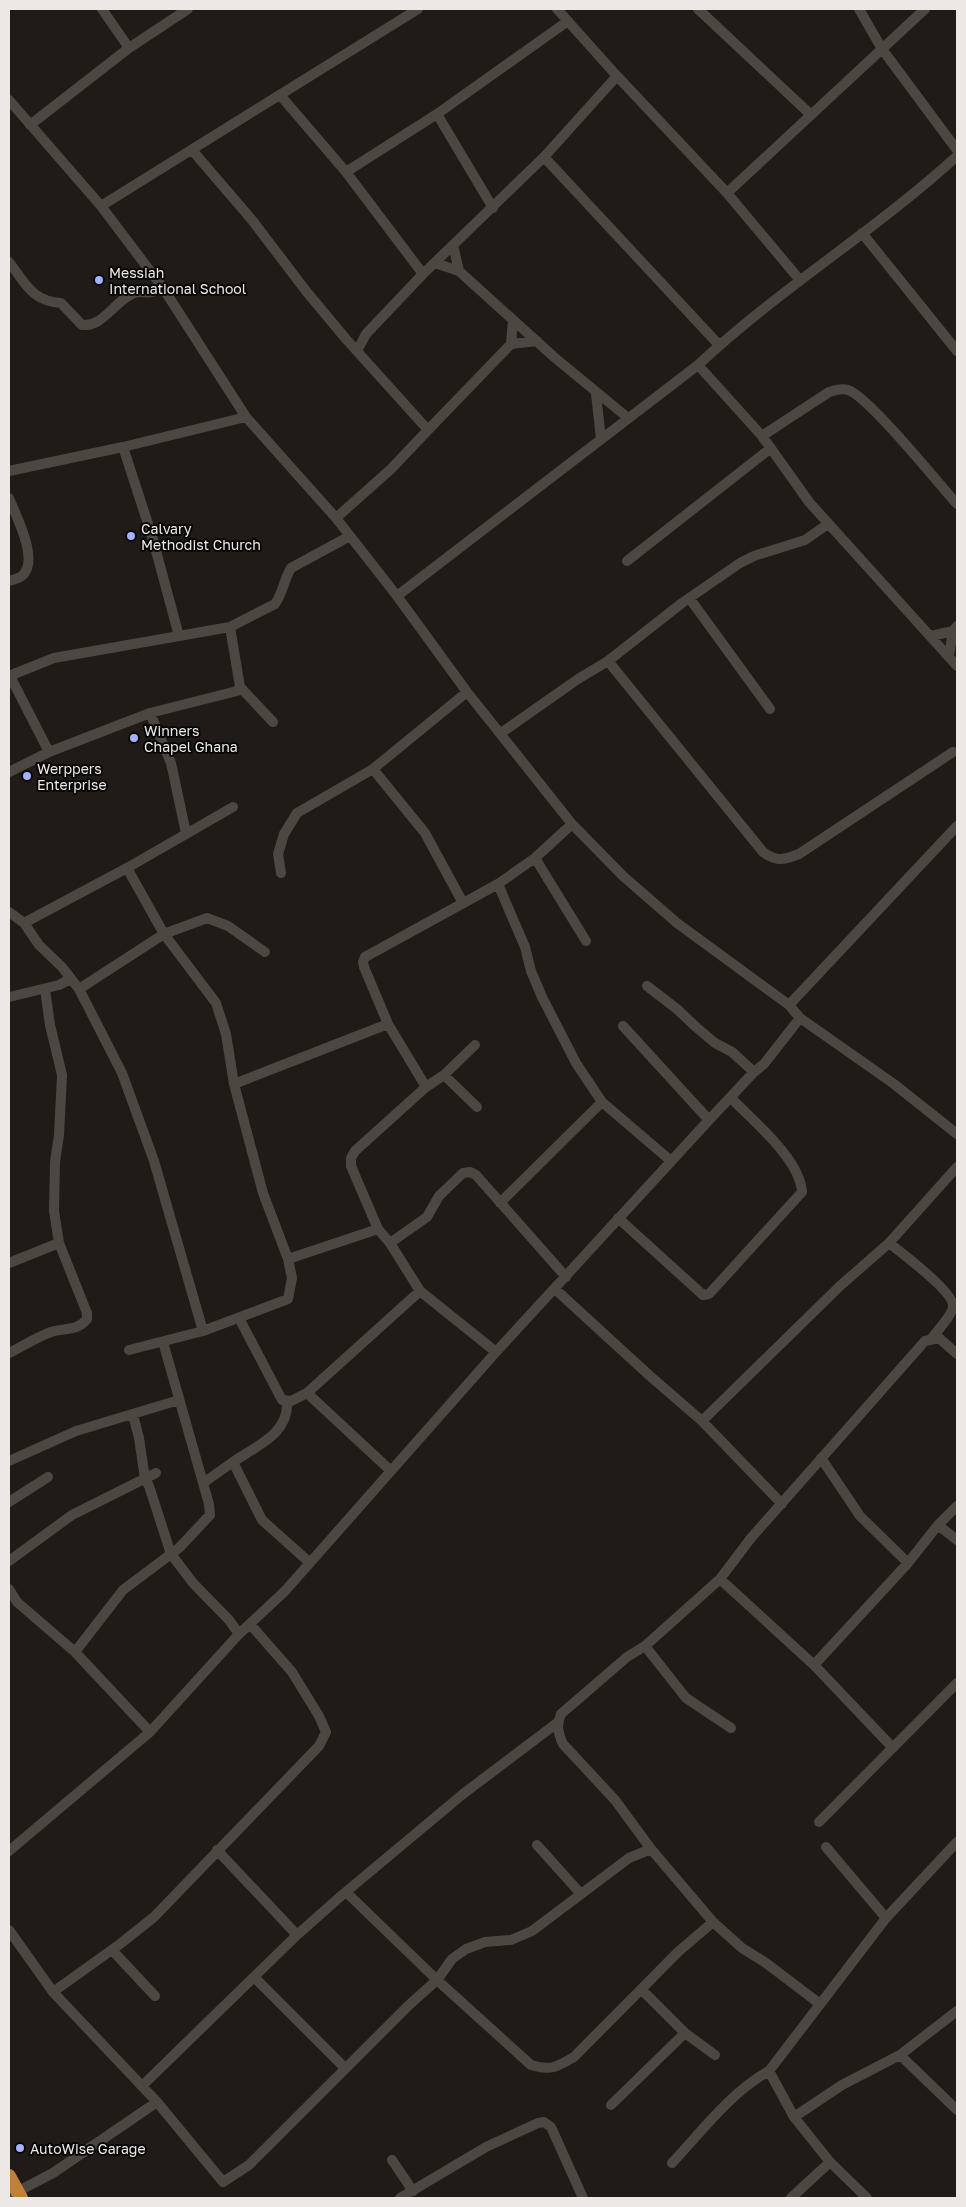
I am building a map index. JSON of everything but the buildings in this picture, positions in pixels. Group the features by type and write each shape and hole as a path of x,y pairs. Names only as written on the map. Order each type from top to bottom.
{"highway":[{"path":"9,2176 21,2198"}],"street":[{"path":"102,9 129,48"},
{"path":"30,125 129,48 188,9"},
{"path":"101,206 280,95 403,13 418,9"},
{"path":"557,9 727,193 799,279"},
{"path":"698,9 810,114"},
{"path":"859,9 882,49 957,150"},
{"path":"727,193 925,9"},
{"path":"346,172 437,114 568,20"},
{"path":"357,351 366,334 423,274 544,157 617,76"},
{"path":"280,95 346,172 423,274"},
{"path":"9,101 101,206 163,288 246,417 336,518 467,692 572,824 623,876 677,923 789,1005 800,1018 894,1084 957,1134"},
{"path":"437,114 493,208"},
{"path":"192,150 252,220 306,291 346,339 428,430"},
{"path":"396,596 698,365 719,345 799,279 862,233 957,156"},
{"path":"544,157 719,345"},
{"path":"949,164 957,172"},
{"path":"862,233 957,351"},
{"path":"453,245 459,271"},
{"path":"9,262 24,284 40,299 61,303 82,325 91,326 128,295 139,290 150,293 163,288"},
{"path":"435,263 459,271 596,394 628,418"},
{"path":"336,518 391,469 511,344 513,320"},
{"path":"346,339 366,334"},
{"path":"511,344 537,341"},
{"path":"698,365 762,436 809,502 957,666"},
{"path":"762,436 829,392 838,389 848,390 857,395 877,414 957,504"},
{"path":"596,394 601,439"},
{"path":"10,469 123,447 246,417"},
{"path":"123,447 152,536 179,636"},
{"path":"627,561 733,475 771,448"},
{"path":"9,498 30,553 29,566 23,576 9,582"},
{"path":"501,733 578,679 608,661 740,563 754,556 805,540 828,524"},
{"path":"49,752 9,676 54,658 230,627 275,604 291,568 350,536"},
{"path":"690,599 770,709"},
{"path":"230,627 240,687 272,722"},
{"path":"931,636 955,629 949,656"},
{"path":"608,661 714,794 763,852 772,859 784,860 799,854 953,752"},
{"path":"9,772 49,752 150,713 230,694 240,687"},
{"path":"281,873 278,854 284,834 297,813 373,769 467,692"},
{"path":"150,713 171,763 186,833"},
{"path":"373,769 425,833 463,903"},
{"path":"24,923 128,868 233,807"},
{"path":"426,1087 388,1024 364,967 365,957 498,884 535,858 572,824"},
{"path":"789,1005 957,826"},
{"path":"535,858 586,941"},
{"path":"128,868 164,934 216,1003 226,1034 234,1084 263,1193 288,1259 292,1278 288,1298 203,1331 129,1350"},
{"path":"498,884 525,947 542,997 576,1063 602,1102 671,1161"},
{"path":"9,912 24,923 39,945 62,967 79,989 122,1073 154,1161 203,1331"},
{"path":"79,989 164,934 207,918 228,926 264,952"},
{"path":"9,997 59,985 70,979"},
{"path":"647,986 696,1028 732,1052 754,1072"},
{"path":"9,1353 53,1332 68,1330 84,1324 87,1319 87,1313 59,1243 54,1211 54,1184 62,1075 50,1025 45,989"},
{"path":"9,1850 150,1732 239,1634 285,1590 496,1352 708,1120 764,1064 800,1018"},
{"path":"234,1084 388,1024"},
{"path":"623,1026 708,1120"},
{"path":"475,1045 444,1075 426,1087 355,1151 351,1166 378,1230 390,1242 420,1291 496,1352"},
{"path":"444,1075 477,1107"},
{"path":"618,1218 703,1295 709,1294 802,1192 801,1180 780,1148 732,1098"},
{"path":"500,1203 602,1102"},
{"path":"702,1421 840,1286 889,1243 957,1166"},
{"path":"390,1242 427,1217 440,1196 462,1173 470,1172 476,1175 566,1277"},
{"path":"288,1259 378,1230"},
{"path":"9,1263 59,1243"},
{"path":"889,1243 930,1277 950,1298 953,1305 952,1311 932,1338"},
{"path":"555,1288 650,1376 702,1421 782,1504"},
{"path":"287,1402 307,1392 420,1291"},
{"path":"239,1318 282,1400 287,1402"},
{"path":"142,2086 297,1935 346,1892 463,1794 557,1723 561,1714 589,1688 627,1657 646,1646 720,1579 751,1538 925,1341 939,1338 957,1354"},
{"path":"75,1652 124,1590 171,1554 210,1515 209,1504 163,1342"},
{"path":"307,1392 390,1470"},
{"path":"9,1461 76,1431 179,1400"},
{"path":"202,1483 280,1430 286,1419 287,1402"},
{"path":"133,1415 139,1438 145,1479 171,1554 193,1583 229,1620 239,1634"},
{"path":"821,1458 860,1516 908,1563"},
{"path":"232,1462 262,1520 309,1562"},
{"path":"9,1561 72,1515 156,1473"},
{"path":"9,1502 48,1477"},
{"path":"814,1665 908,1563 938,1525 957,1506"},
{"path":"938,1525 957,1540"},
{"path":"720,1579 814,1665 893,1748"},
{"path":"9,1589 21,1606 75,1652 150,1732"},
{"path":"53,1992 154,1917 319,1746 326,1732 320,1716 292,1672 250,1624"},
{"path":"646,1646 686,1698 731,1728"},
{"path":"819,1822 957,1683"},
{"path":"557,1723 563,1744 615,1800 651,1849 713,1922 742,1948 766,1963 820,2004"},
{"path":"672,2163 741,2091 769,2071 886,1918 957,1842"},
{"path":"537,1845 580,1893"},
{"path":"826,1847 886,1918"},
{"path":"9,1930 53,1992 157,2102 223,2182 249,2165 345,2068 437,1980 452,1959 466,1949 485,1942 511,1940 532,1931 629,1858 651,1849"},
{"path":"218,1850 297,1935"},
{"path":"346,1892 437,1980 532,2064 546,2070 574,2057 678,1952 713,1922"},
{"path":"112,1950 155,1996"},
{"path":"254,1977 345,2068"},
{"path":"642,1990 685,2034 715,2055"},
{"path":"794,2117 842,2085 900,2055 957,2011"},
{"path":"611,2105 685,2034"},
{"path":"900,2055 957,2110"},
{"path":"769,2071 794,2117 830,2162 867,2198"},
{"path":"9,2196 53,2173 157,2102"},
{"path":"400,2198 486,2147 538,2122 544,2122 551,2127 583,2198"},
{"path":"392,2160 413,2191"},
{"path":"791,2198 830,2162"}],"place":[{"name":"Messiah International School","path":"99,280"},
{"name":"Calvary Methodist Church","path":"131,536"},
{"name":"Winners Chapel Ghana","path":"134,738"},
{"name":"Werppers Enterprise","path":"27,776"},
{"name":"AutoWise Garage","path":"20,2148"}]}
